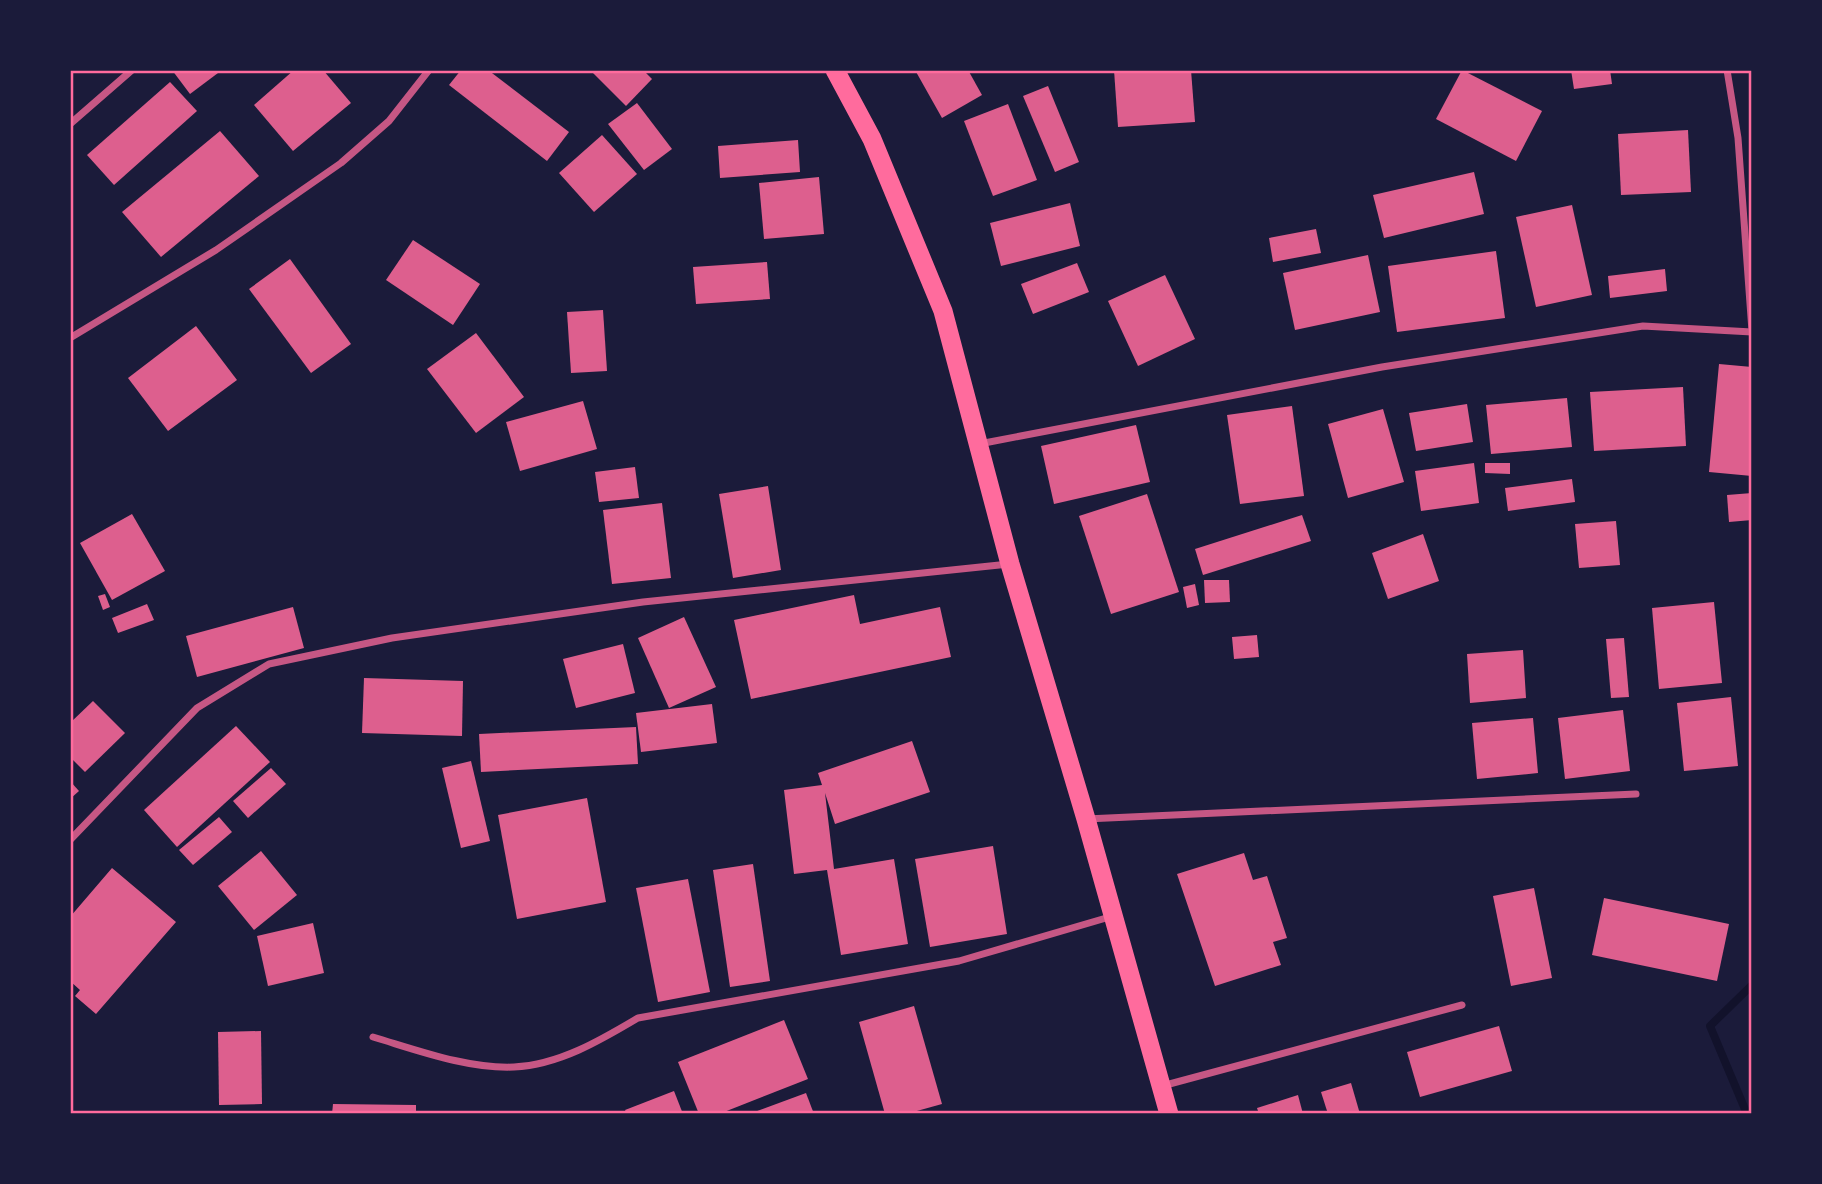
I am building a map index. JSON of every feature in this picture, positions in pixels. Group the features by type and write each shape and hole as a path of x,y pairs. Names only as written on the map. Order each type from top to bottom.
{"highway":[{"path":"835,70 872,139 943,310 1010,564 1086,819 1169,1114"}],"street":[{"path":"70,124 132,70"},
{"path":"70,338 216,250 341,163 389,121 429,70"},
{"path":"978,444 1382,367 1643,327 1752,332 1738,138 1727,70"},
{"path":"70,840 197,708 269,664 393,638 630,604 1010,564"},
{"path":"1086,819 1636,794"},
{"path":"373,1037 458,1061 514,1067 558,1058 605,1037 638,1018 959,961 1113,916"},
{"path":"1161,1087 1462,1005"}],"building":[{"path":"172,70 222,70 190,94"},
{"path":"294,70 323,70 351,103 293,151 254,105"},
{"path":"461,70 488,70 569,132 547,161 449,85"},
{"path":"590,70 643,70 652,79 626,106"},
{"path":"915,70 968,70 982,95 942,118"},
{"path":"1114,70 1191,70 1195,122 1118,127"},
{"path":"1462,70 1542,111 1516,161 1436,119"},
{"path":"1571,70 1610,70 1612,84 1574,89"},
{"path":"170,82 197,111 114,185 87,155"},
{"path":"1048,86 1079,162 1055,172 1023,96"},
{"path":"637,103 672,149 644,170 608,124"},
{"path":"1008,104 1037,180 993,196 964,121"},
{"path":"1688,130 1691,192 1621,195 1618,134"},
{"path":"220,131 259,176 161,257 122,212"},
{"path":"602,135 637,174 594,212 559,173"},
{"path":"798,140 800,172 720,178 718,146"},
{"path":"1474,172 1484,214 1384,238 1373,195"},
{"path":"819,177 824,234 764,239 759,183"},
{"path":"1070,203 1080,246 1001,266 990,223"},
{"path":"1572,205 1592,295 1536,307 1516,217"},
{"path":"1316,229 1321,253 1273,262 1269,238"},
{"path":"413,240 480,284 453,325 386,280"},
{"path":"1496,251 1505,318 1397,332 1388,266"},
{"path":"1368,255 1380,312 1295,330 1283,273"},
{"path":"290,259 351,344 311,373 249,289"},
{"path":"767,262 770,299 696,304 693,267"},
{"path":"1077,263 1089,292 1033,314 1021,284"},
{"path":"1665,269 1667,291 1610,298 1608,276"},
{"path":"1165,275 1195,339 1138,366 1108,301"},
{"path":"603,310 607,371 571,373 567,312"},
{"path":"196,326 237,380 168,431 128,378"},
{"path":"476,333 524,397 476,433 427,369"},
{"path":"1719,364 1752,367 1752,476 1709,472"},
{"path":"1683,387 1686,446 1594,451 1590,392"},
{"path":"1567,398 1572,447 1491,454 1486,405"},
{"path":"583,401 597,449 520,471 506,422"},
{"path":"1467,404 1473,442 1416,451 1409,413"},
{"path":"1292,406 1304,496 1240,504 1227,415"},
{"path":"1383,409 1404,482 1348,498 1328,424"},
{"path":"1136,425 1150,482 1054,504 1041,446"},
{"path":"1474,463 1479,503 1421,511 1415,471"},
{"path":"1485,463 1510,463 1510,474 1485,473"},
{"path":"635,467 639,498 599,502 595,472"},
{"path":"1572,479 1575,502 1508,511 1505,488"},
{"path":"768,486 781,570 733,578 719,494"},
{"path":"1752,493 1752,520 1729,522 1727,495"},
{"path":"1147,494 1179,592 1111,614 1079,516"},
{"path":"662,503 671,578 612,584 603,510"},
{"path":"132,514 165,571 112,600 80,543"},
{"path":"1302,515 1311,541 1203,575 1195,549"},
{"path":"1616,521 1620,565 1579,568 1575,524"},
{"path":"1423,534 1439,581 1388,599 1372,553"},
{"path":"1204,580 1229,580 1230,602 1205,603"},
{"path":"1195,584 1199,605 1187,608 1183,587"},
{"path":"105,594 110,607 103,610 98,596"},
{"path":"854,595 860,624 940,607 951,657 751,699 734,620"},
{"path":"1714,602 1722,683 1659,689 1652,608"},
{"path":"147,604 154,620 118,633 112,618"},
{"path":"293,607 304,648 197,677 186,636"},
{"path":"684,617 716,687 669,708 638,638"},
{"path":"1257,635 1259,657 1234,659 1232,637"},
{"path":"1624,638 1629,697 1611,698 1606,639"},
{"path":"623,644 635,693 576,708 563,659"},
{"path":"1523,650 1526,698 1470,703 1467,654"},
{"path":"364,678 463,681 462,736 362,733"},
{"path":"1731,697 1738,766 1684,771 1677,703"},
{"path":"93,701 125,733 85,772 70,757 70,723"},
{"path":"712,704 717,743 641,752 636,713"},
{"path":"1623,710 1630,771 1565,779 1558,718"},
{"path":"1533,718 1538,773 1477,779 1472,723"},
{"path":"236,726 270,762 177,847 144,810"},
{"path":"636,727 638,764 481,772 479,734"},
{"path":"912,741 930,792 835,824 825,793 834,869 894,859 908,944 841,955 827,870 794,874 784,790 822,785 818,773"},
{"path":"471,761 490,841 461,848 442,768"},
{"path":"271,768 286,784 248,818 233,801"},
{"path":"70,781 79,791 70,799"},
{"path":"587,798 606,902 517,919 498,815"},
{"path":"219,817 232,832 193,865 179,850"},
{"path":"993,846 1007,934 930,947 915,859"},
{"path":"261,851 297,895 254,930 218,886"},
{"path":"1244,853 1253,880 1267,876 1287,938 1273,942 1281,965 1215,986 1177,874"},
{"path":"753,864 770,981 730,987 713,870"},
{"path":"112,868 176,922 96,1014 75,996 80,990 70,981 70,917"},
{"path":"688,879 710,992 658,1002 636,888"},
{"path":"1534,888 1552,978 1511,986 1493,896"},
{"path":"1604,898 1729,924 1717,981 1592,955"},
{"path":"313,923 324,973 268,986 257,936"},
{"path":"914,1006 942,1104 906,1114 885,1114 859,1022"},
{"path":"784,1020 808,1079 719,1114 699,1114 678,1062"},
{"path":"1499,1026 1512,1071 1420,1097 1407,1052"},
{"path":"261,1031 262,1104 219,1105 218,1032"},
{"path":"1351,1083 1360,1114 1328,1114 1321,1092"},
{"path":"674,1091 683,1114 627,1114 625,1110"},
{"path":"806,1093 814,1114 749,1114"},
{"path":"1298,1095 1303,1114 1259,1114 1257,1108"},
{"path":"333,1104 416,1105 416,1114 332,1114"}],"waterway":[{"path":"1747,1114 1710,1026 1752,985"}]}
